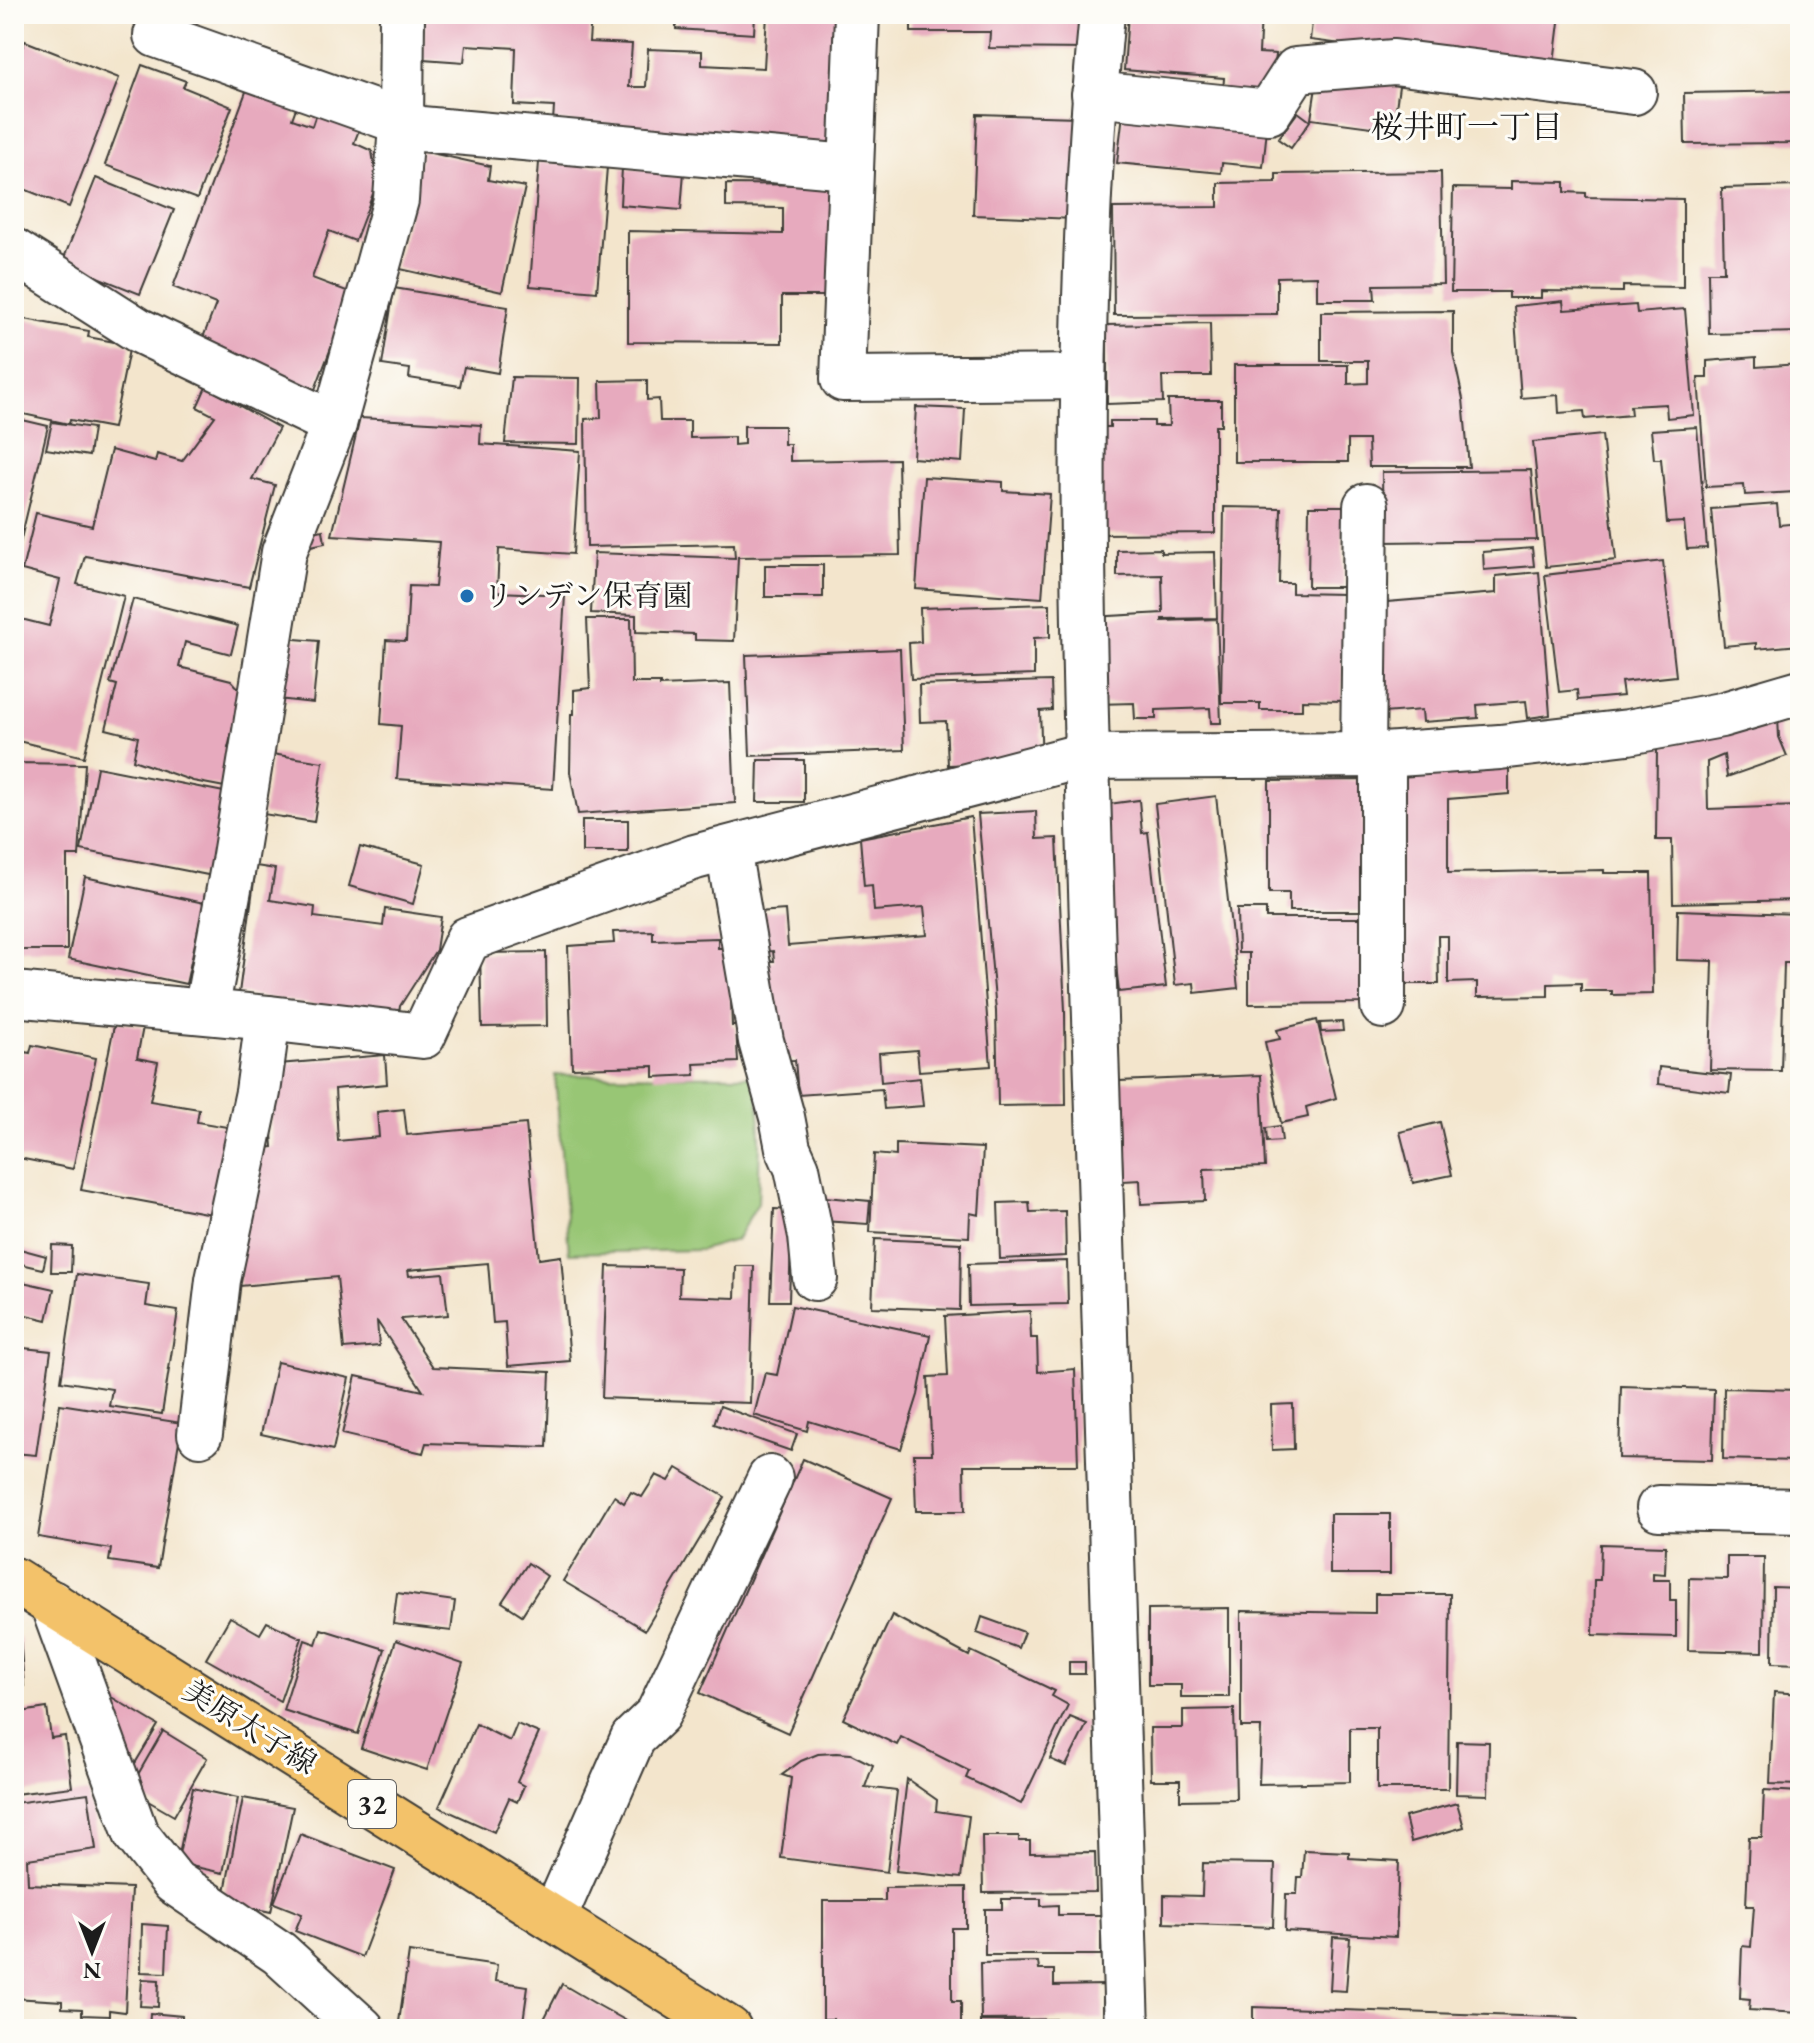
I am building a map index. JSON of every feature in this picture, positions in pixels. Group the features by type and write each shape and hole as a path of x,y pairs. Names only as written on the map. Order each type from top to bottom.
{"main road":[{"name":"美原太子線","path":"14,1580 729,2029"}],"street":[{"path":"206,1011 234,862 284,552 334,424 396,200 401,123 402,14"},
{"path":"857,14 843,379 1083,377"},
{"path":"1102,14 1094,94 1083,377 1087,757 1127,2029"},
{"path":"156,35 421,129 849,167"},
{"path":"1094,94 1269,112 1296,70 1394,62 1634,92"},
{"path":"15,254 138,330 334,424"},
{"path":"1366,506 1383,1006"},
{"path":"14,994 206,1011 423,1036 468,939 695,857 1077,757 1373,755 1500,747 1628,732 1721,715 1800,692"},
{"path":"728,849 761,1041 788,1148 797,1168 811,1236 815,1278"},
{"path":"200,1434 218,1280 258,1092 268,1018"},
{"path":"554,1918 633,1738 658,1714 770,1478"},
{"path":"1659,1508 1800,1511"},
{"path":"52,1603 136,1834 174,1882 279,1953 362,2029"}],"green space":[{"path":"555,1075 758,1076 758,1203 736,1240 701,1250 569,1253"}],"building":[{"path":"129,14 200,14 198,22 177,16 174,28"},
{"path":"425,14 591,14 589,42 632,44 629,87 646,87 648,49 702,51 702,65 764,68 767,14 839,14 832,146 643,136 644,126 553,121 554,107 514,105 516,48 466,45 464,62 423,59"},
{"path":"676,14 755,14 754,34 676,29"},
{"path":"911,14 1090,14 1089,49 989,48 990,32 911,32"},
{"path":"1128,14 1261,14 1259,53 1276,54 1272,96 1223,93 1224,78 1124,70"},
{"path":"1313,14 1560,14 1554,63 1414,53 1310,40"},
{"path":"25,41 119,78 69,207 14,185 14,70"},
{"path":"142,65 186,81 183,87 232,107 197,199 105,165"},
{"path":"1318,74 1399,86 1393,130 1311,119"},
{"path":"250,81 296,108 292,119 312,126 316,114 359,130 354,143 372,151 377,183 355,241 329,231 312,278 352,293 314,392 199,348 216,304 173,287"},
{"path":"1800,91 1800,143 1685,144 1684,93"},
{"path":"1298,112 1310,121 1291,148 1278,139"},
{"path":"977,114 1078,117 1075,219 973,215"},
{"path":"1123,114 1267,129 1263,167 1222,163 1221,173 1117,163"},
{"path":"422,151 490,166 488,180 525,187 502,292 396,268"},
{"path":"539,162 607,167 597,292 530,286"},
{"path":"622,168 684,172 681,210 620,205"},
{"path":"1441,172 1443,284 1374,285 1375,300 1317,300 1317,276 1277,277 1277,314 1114,315 1113,208 1218,207 1218,183 1276,182 1276,174"},
{"path":"96,178 174,210 140,294 62,263"},
{"path":"1511,181 1565,182 1565,192 1586,193 1586,197 1683,199 1683,287 1623,286 1623,292 1541,291 1541,298 1509,298 1509,292 1451,292 1453,188 1511,189"},
{"path":"726,184 833,185 832,296 782,296 782,343 628,342 628,231 783,234 783,208 726,207"},
{"path":"1800,186 1800,332 1709,334 1708,272 1724,272 1722,188"},
{"path":"394,288 508,307 498,373 464,367 460,386 409,378 410,369 382,365"},
{"path":"1563,301 1564,310 1636,305 1637,313 1685,309 1694,415 1667,418 1666,404 1630,406 1631,415 1585,419 1584,411 1559,413 1558,395 1521,398 1514,306"},
{"path":"1453,311 1453,353 1463,399 1469,467 1369,467 1368,440 1348,440 1348,462 1234,462 1234,365 1348,365 1348,384 1368,383 1368,361 1321,361 1321,312"},
{"path":"14,317 89,331 88,337 130,345 113,428 70,420 69,424 14,412"},
{"path":"1210,323 1211,376 1162,376 1163,402 1107,404 1107,325"},
{"path":"1756,357 1756,367 1800,364 1800,476 1794,477 1795,492 1745,495 1744,485 1706,487 1698,378 1707,378 1707,361"},
{"path":"512,377 580,378 579,444 505,443"},
{"path":"647,380 647,400 659,399 660,421 690,421 690,438 734,437 734,445 744,444 744,426 784,426 784,444 790,444 790,461 898,459 900,555 738,557 734,641 695,640 695,634 636,632 636,615 591,613 594,553 735,558 734,544 587,547 585,419 601,418 600,381"},
{"path":"206,387 279,428 252,479 275,485 249,587 85,556 77,584 124,596 84,757 14,740 14,606 20,608 17,618 49,626 60,580 22,570 36,513 92,526 111,450 155,462 157,454 182,461 215,416 197,407"},
{"path":"1168,400 1221,400 1221,426 1215,426 1215,533 1099,534 1099,427 1110,427 1110,421 1154,421 1154,426 1169,426"},
{"path":"916,407 965,409 962,462 913,458"},
{"path":"14,418 48,426 20,543 14,542"},
{"path":"360,418 481,425 480,444 580,451 573,554 499,549 497,592 565,595 553,789 397,779 401,726 381,724 386,640 406,641 409,586 435,587 439,542 332,535"},
{"path":"52,422 93,428 89,456 46,449"},
{"path":"1697,427 1707,548 1687,549 1684,522 1667,523 1661,459 1654,459 1651,430"},
{"path":"1602,435 1616,560 1546,567 1533,442"},
{"path":"1531,470 1537,540 1383,542 1382,472"},
{"path":"924,477 1003,482 1003,491 1050,494 1042,598 916,589"},
{"path":"1777,504 1779,525 1800,523 1800,645 1756,649 1756,643 1724,646 1711,509"},
{"path":"1309,506 1343,506 1343,587 1308,587"},
{"path":"1224,507 1281,508 1279,583 1292,583 1292,593 1344,594 1342,701 1302,700 1302,710 1260,710 1260,703 1221,703"},
{"path":"323,530 325,543 306,547 304,534"},
{"path":"1532,548 1534,566 1484,570 1483,552"},
{"path":"1161,549 1161,553 1215,552 1217,618 1162,621 1217,619 1221,723 1211,723 1210,708 1156,710 1156,719 1135,719 1134,703 1096,704 1092,617 1163,613 1162,575 1117,576 1117,550"},
{"path":"1663,561 1676,676 1621,682 1623,696 1578,700 1577,690 1559,692 1545,575"},
{"path":"765,565 823,565 823,597 765,597"},
{"path":"1539,572 1550,715 1528,718 1526,701 1477,705 1478,718 1423,722 1422,710 1383,713 1375,603 1496,593 1496,576"},
{"path":"133,599 238,626 231,654 185,642 179,667 231,680 242,692 228,748 238,750 230,788 193,781 133,760 138,737 106,729 117,685 110,683"},
{"path":"1050,604 1050,637 1034,638 1034,675 911,679 909,643 921,642 920,608"},
{"path":"587,619 631,619 632,683 660,683 660,686 730,683 735,803 578,814 570,772 571,714 574,714 574,690 590,688"},
{"path":"282,638 319,641 313,703 278,699"},
{"path":"900,649 904,750 750,756 746,655"},
{"path":"1051,681 1052,710 1040,711 1042,762 948,765 946,721 920,722 919,685"},
{"path":"1778,718 1779,737 1787,756 1727,777 1724,755 1707,762 1708,809 1800,806 1800,900 1673,903 1672,840 1656,840 1657,748"},
{"path":"272,754 323,762 314,822 263,814"},
{"path":"758,760 804,760 804,802 757,802"},
{"path":"14,763 85,764 79,856 67,856 67,950 14,950 14,842 20,842 20,813 14,813"},
{"path":"1509,764 1509,794 1448,799 1448,873 1604,870 1604,873 1651,873 1653,994 1612,995 1612,991 1581,991 1581,983 1548,984 1548,996 1477,997 1477,982 1448,983 1448,936 1438,936 1439,984 1397,984 1394,774"},
{"path":"97,767 229,793 213,876 81,850"},
{"path":"1363,780 1363,911 1289,911 1289,893 1269,893 1269,781"},
{"path":"1216,796 1238,988 1195,993 1194,983 1175,985 1155,804"},
{"path":"1139,800 1142,833 1148,832 1166,987 1119,992 1101,805"},
{"path":"1036,811 1037,839 1057,838 1066,1105 998,1106 996,1011 978,814"},
{"path":"971,817 991,1066 919,1071 917,1050 879,1053 881,1082 920,1078 923,1106 884,1109 882,1089 798,1095 795,1060 774,1061 766,961 774,961 773,951 761,952 758,912 785,910 788,946 927,935 924,907 874,911 872,885 864,886 860,838"},
{"path":"582,820 628,820 628,852 582,852"},
{"path":"360,847 424,864 413,904 349,886"},
{"path":"256,866 275,869 270,900 315,907 314,917 383,926 385,909 441,917 436,950 400,1006 398,1019 239,993"},
{"path":"85,877 204,903 186,984 68,959"},
{"path":"1237,909 1266,909 1266,918 1363,918 1364,1003 1249,1004 1249,953 1238,953"},
{"path":"1678,910 1800,914 1800,963 1784,963 1781,1071 1710,1070 1713,961 1677,960"},
{"path":"653,931 653,940 718,938 718,948 729,948 732,1026 736,1026 738,1062 694,1064 695,1075 654,1077 654,1066 572,1068 568,946 614,943 613,932"},
{"path":"546,952 547,1026 482,1027 480,953"},
{"path":"1317,1020 1336,1098 1306,1107 1308,1117 1281,1123 1265,1042 1280,1039 1277,1030"},
{"path":"115,1021 143,1027 137,1058 158,1062 150,1101 199,1109 197,1122 233,1128 217,1215 81,1190"},
{"path":"1342,1022 1343,1031 1321,1032 1320,1023"},
{"path":"32,1045 96,1058 73,1169 14,1157 14,1050 30,1053"},
{"path":"385,1055 387,1084 335,1089 338,1141 379,1137 377,1112 404,1109 407,1135 526,1124 539,1259 561,1256 570,1361 508,1366 505,1322 493,1323 488,1263 408,1270 409,1276 443,1273 448,1315 401,1319 433,1367 550,1372 547,1447 426,1443 423,1453 342,1434 356,1376 423,1391 377,1321 379,1346 344,1349 337,1277 240,1286 236,1237 252,1149 273,1147 267,1065"},
{"path":"1659,1067 1731,1075 1729,1093 1658,1084"},
{"path":"1261,1075 1265,1167 1204,1169 1205,1201 1141,1204 1140,1180 1123,1181 1119,1081"},
{"path":"1440,1122 1452,1175 1413,1183 1400,1132"},
{"path":"1280,1126 1282,1141 1267,1142 1266,1128"},
{"path":"896,1144 983,1148 979,1215 970,1213 969,1237 870,1232 874,1154 896,1156"},
{"path":"825,1197 870,1201 868,1224 823,1221"},
{"path":"1029,1202 1030,1212 1065,1211 1066,1256 1000,1259 998,1203"},
{"path":"774,1209 792,1210 789,1301 770,1301"},
{"path":"875,1239 961,1243 960,1310 872,1307"},
{"path":"52,1245 72,1246 71,1272 51,1272"},
{"path":"20,1249 46,1256 43,1269 17,1263"},
{"path":"1067,1261 1068,1304 969,1306 968,1264"},
{"path":"607,1266 680,1268 679,1296 735,1298 736,1266 754,1266 750,1403 602,1398"},
{"path":"77,1274 149,1284 146,1306 178,1311 162,1414 109,1406 112,1389 61,1381"},
{"path":"14,1280 54,1289 47,1320 14,1312"},
{"path":"792,1306 930,1335 918,1395 901,1449 809,1421 807,1431 754,1415 765,1373 777,1375"},
{"path":"1030,1311 1031,1338 1037,1338 1038,1372 1075,1369 1078,1465 964,1465 965,1511 916,1511 914,1454 932,1454 928,1377 948,1376 945,1316"},
{"path":"14,1347 51,1351 36,1455 14,1453"},
{"path":"277,1362 349,1378 333,1450 261,1434"},
{"path":"1621,1386 1714,1389 1712,1460 1619,1458"},
{"path":"1724,1388 1800,1390 1797,1461 1723,1459"},
{"path":"60,1404 182,1423 158,1568 109,1561 111,1549 38,1537"},
{"path":"1293,1404 1294,1449 1272,1450 1271,1405"},
{"path":"720,1406 797,1434 791,1451 714,1424"},
{"path":"803,1459 892,1498 788,1733 700,1693"},
{"path":"677,1468 725,1497 645,1630 563,1581 614,1496 624,1503 631,1492 642,1497 656,1475 669,1481"},
{"path":"1330,1514 1390,1514 1390,1574 1330,1574"},
{"path":"1601,1544 1666,1546 1665,1574 1653,1573 1653,1580 1670,1580 1670,1600 1676,1600 1676,1637 1593,1635 1594,1580 1600,1580"},
{"path":"1727,1557 1764,1557 1763,1652 1688,1650 1689,1578 1727,1579"},
{"path":"528,1563 547,1576 522,1615 502,1602"},
{"path":"1773,1587 1800,1588 1800,1664 1772,1663"},
{"path":"397,1593 455,1601 451,1631 393,1624"},
{"path":"1375,1594 1450,1594 1448,1789 1377,1789 1377,1728 1350,1728 1350,1782 1259,1784 1261,1727 1241,1727 1241,1611 1375,1613"},
{"path":"1229,1608 1229,1697 1181,1697 1181,1685 1148,1685 1148,1609"},
{"path":"892,1615 969,1656 971,1651 1055,1691 1052,1696 1068,1705 1021,1804 966,1778 969,1771 901,1737 897,1745 843,1719"},
{"path":"230,1617 260,1634 267,1622 302,1638 280,1701 206,1659"},
{"path":"982,1617 1024,1632 1018,1648 977,1633"},
{"path":"321,1629 385,1649 358,1734 283,1710 305,1640 316,1644"},
{"path":"20,1637 24,1686 14,1686 14,1638"},
{"path":"396,1640 463,1663 427,1770 361,1748"},
{"path":"1069,1662 1085,1662 1085,1674 1069,1674"},
{"path":"1774,1692 1800,1694 1800,1785 1770,1784"},
{"path":"108,1695 158,1725 131,1770"},
{"path":"47,1708 51,1738 65,1736 72,1787 14,1794 14,1713"},
{"path":"1234,1709 1236,1799 1180,1800 1180,1780 1151,1780 1150,1728 1183,1728 1183,1710"},
{"path":"1070,1717 1087,1724 1066,1766 1050,1759"},
{"path":"476,1724 510,1741 517,1724 539,1733 517,1782 524,1786 517,1802 509,1798 494,1832 439,1807"},
{"path":"163,1731 207,1758 174,1816 129,1790"},
{"path":"1457,1741 1489,1742 1488,1795 1456,1794"},
{"path":"818,1754 851,1754 873,1765 865,1787 897,1791 887,1872 781,1858 791,1778 782,1775 801,1761"},
{"path":"907,1779 937,1800 936,1811 969,1816 961,1878 896,1871"},
{"path":"193,1788 238,1798 223,1873 177,1863"},
{"path":"1764,1790 1800,1792 1800,2013 1749,2010 1750,1999 1740,1998 1742,1946 1751,1947 1754,1906 1746,1906 1749,1837 1762,1837"},
{"path":"88,1793 96,1849 27,1859 28,1884 131,1888 125,2012 109,2010 109,2016 82,2015 82,2009 62,2008 62,2001 14,1998 14,1803"},
{"path":"243,1798 293,1807 271,1912 223,1902"},
{"path":"1457,1803 1464,1827 1411,1842 1405,1817"},
{"path":"300,1834 395,1870 362,1957 295,1931 302,1914 274,1903"},
{"path":"982,1836 1019,1836 1019,1841 1030,1841 1030,1853 1095,1852 1096,1892 983,1893"},
{"path":"1304,1850 1349,1852 1349,1858 1399,1861 1396,1937 1285,1931 1286,1894 1297,1894"},
{"path":"1203,1863 1275,1864 1273,1927 1164,1923 1164,1895 1202,1896"},
{"path":"966,1887 966,1928 952,1928 952,2001 961,2001 961,2028 833,2029 833,2019 823,2019 823,1901 885,1901 885,1888"},
{"path":"1002,1899 1041,1899 1041,1906 1058,1905 1058,1915 1101,1915 1101,1955 985,1955 985,1909 1002,1909"},
{"path":"142,1924 168,1926 166,1973 141,1972"},
{"path":"1333,1937 1350,1938 1346,1991 1330,1990"},
{"path":"409,1952 497,1965 495,1981 528,1986 522,2029 398,2029"},
{"path":"1038,1962 1039,1970 1054,1970 1054,1986 1103,1985 1103,2019 981,2020 980,1963"},
{"path":"142,1979 159,1980 158,2007 140,2006"},
{"path":"562,1984 596,2004 641,2029 539,2029"},
{"path":"1253,2007 1578,2018 1577,2029 1253,2029"},
{"path":"150,2013 182,2016 182,2029 149,2029"},
{"path":"980,2021 1049,2022 1048,2029 980,2029"}],"place":[{"name":"リンデン保育園","path":"467,596"}],"district":[{"name":"桜井町一丁目","path":"1467,127"}]}
